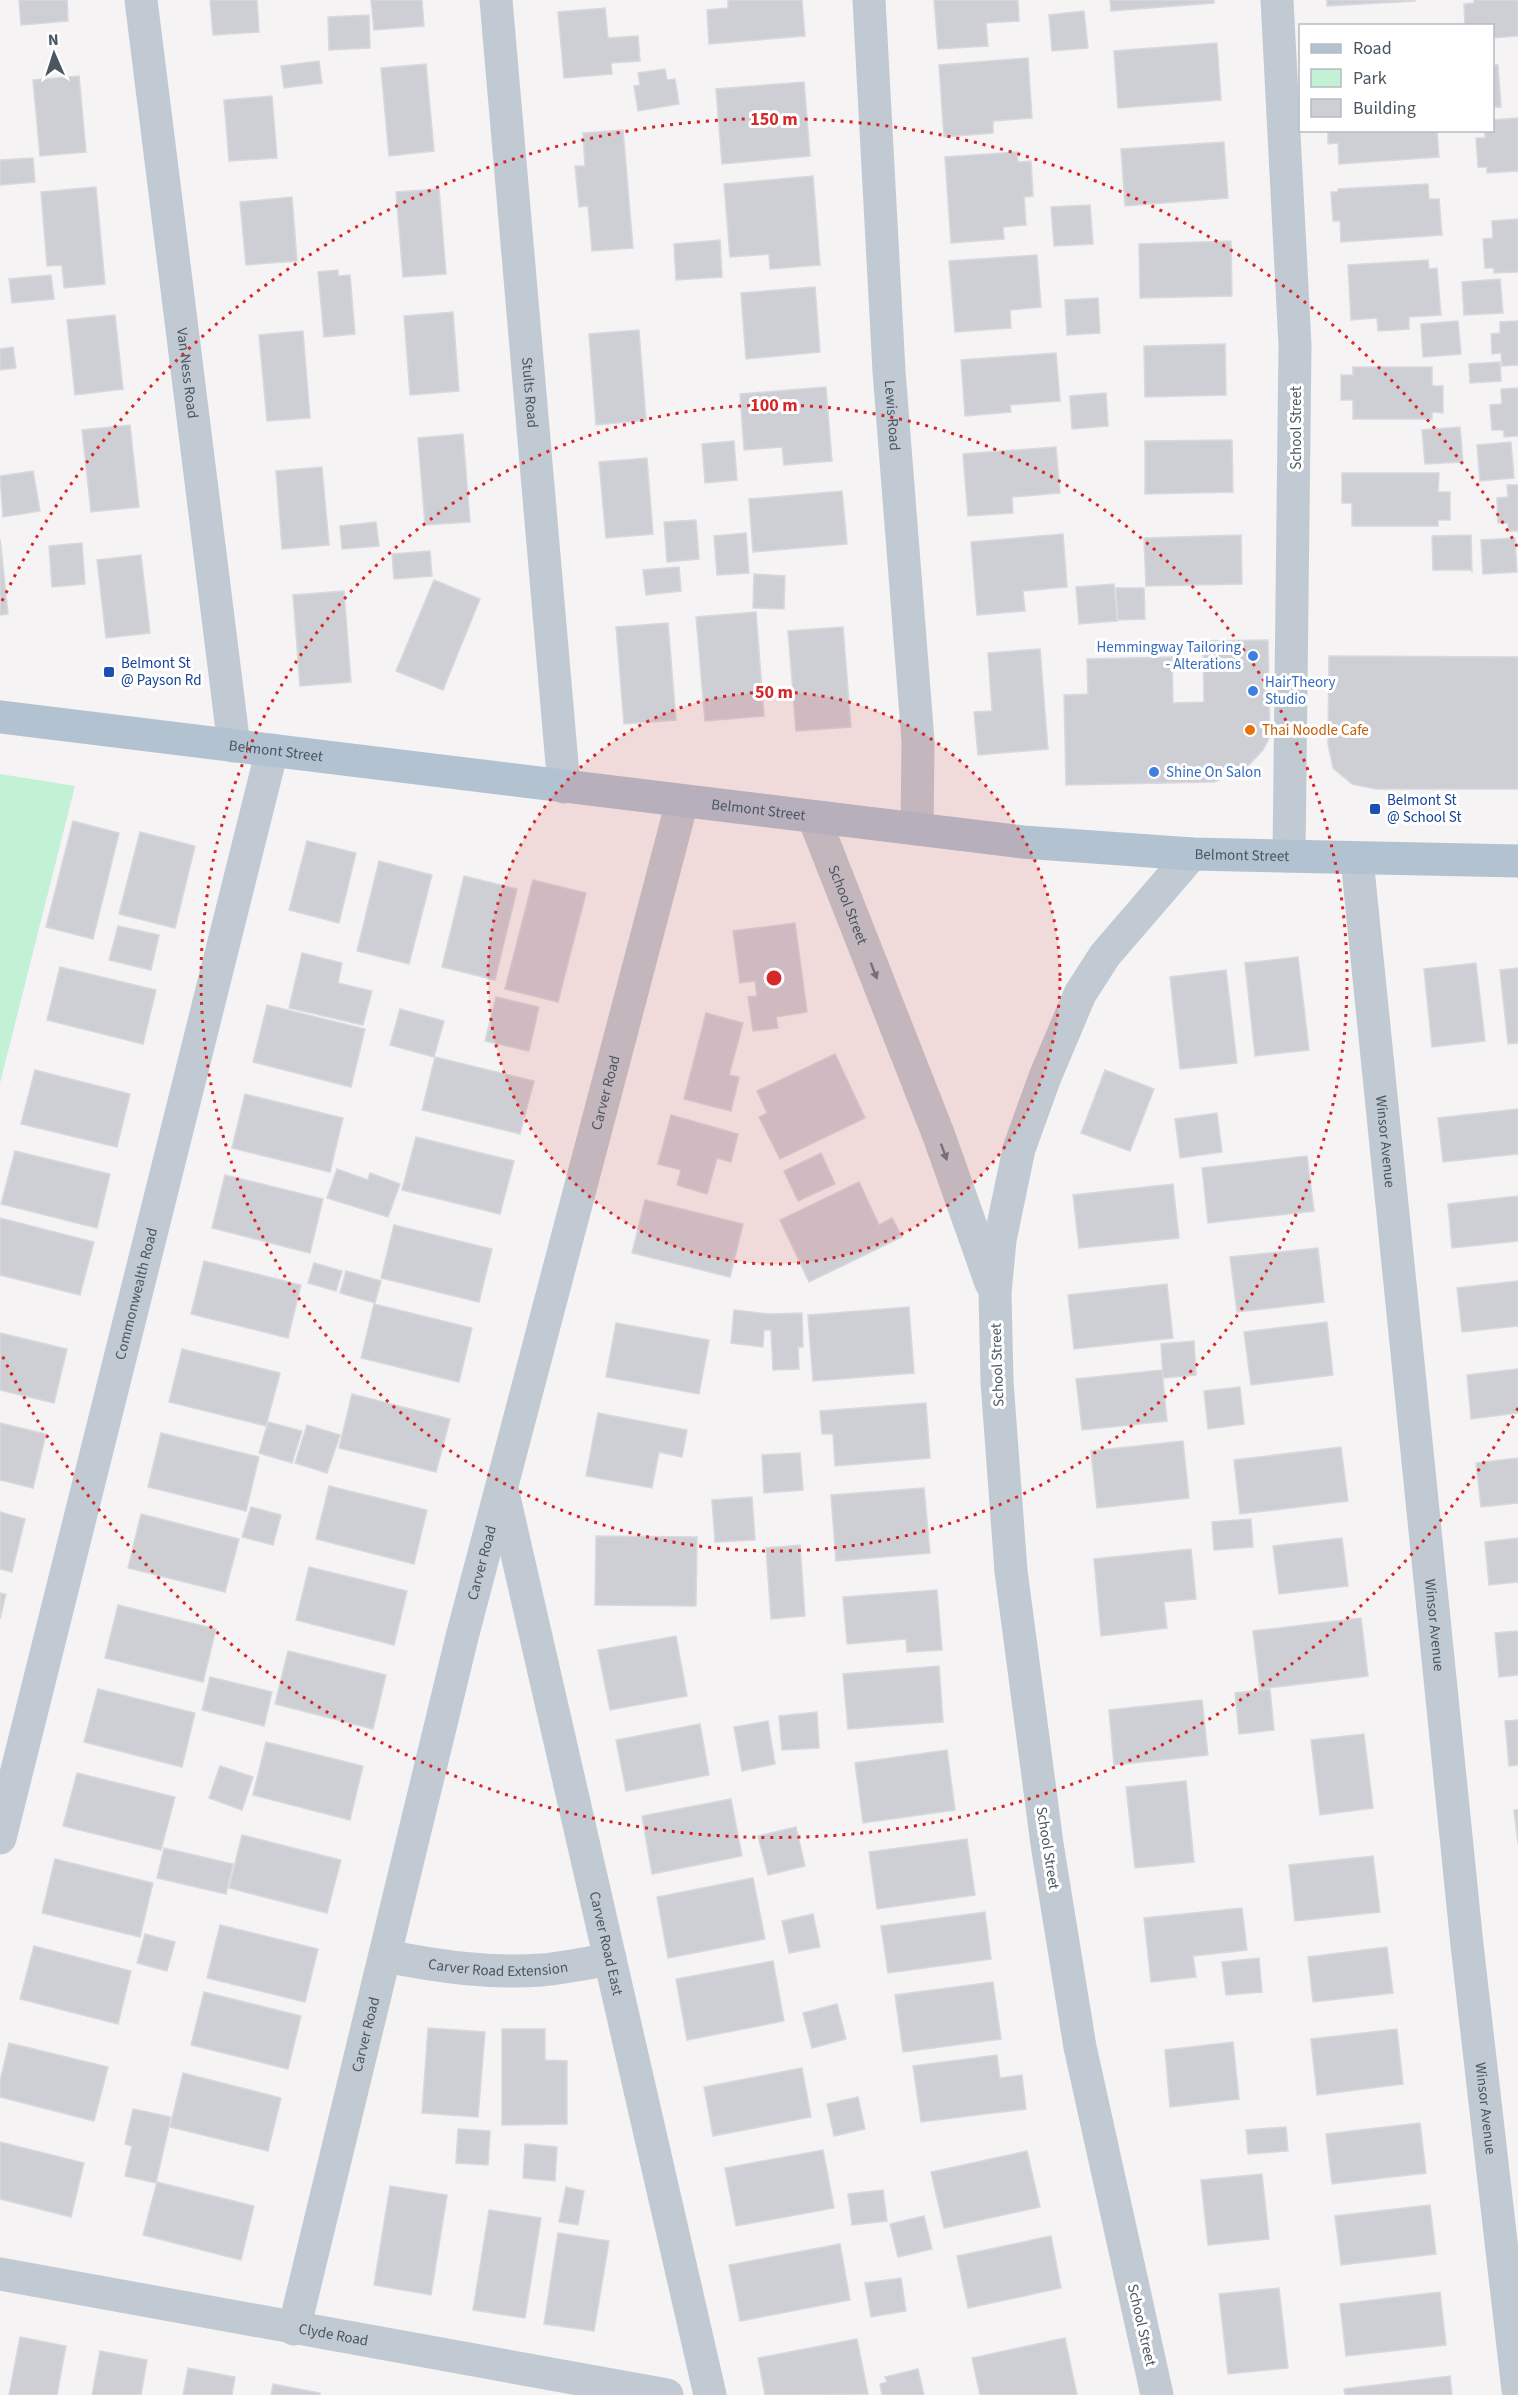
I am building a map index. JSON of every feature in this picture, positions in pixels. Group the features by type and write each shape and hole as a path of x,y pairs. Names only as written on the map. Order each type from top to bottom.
{"main road":[{"name":"Belmont Street","path":"0,717 564,788 1071,847 1192,854 1518,861"}],"street":[{"name":"Van Ness Road","path":"141,0 234,746"},
{"name":"Stults Road","path":"496,0 564,788"},
{"name":"Lewis Road","path":"869,0 889,371 918,741 917,829"},
{"name":"School Street","path":"1277,0 1296,345 1289,856"},
{"name":"Commonwealth Road","path":"0,1838 272,750"},
{"name":"Carver Road","path":"294,2328 462,1636 503,1491 682,802"},
{"name":"School Street","path":"814,818 939,1136 994,1293"},
{"name":"School Street","path":"1157,2395 1080,2047 1047,1844 1011,1571 999,1417 994,1293 1000,1240 1019,1149 1045,1077 1080,994 1105,955 1192,854"},
{"name":"Winsor Avenue","path":"1357,859 1467,1945 1518,2390"},
{"name":"Carver Road East","path":"503,1491 710,2395"},
{"name":"Carver Road Extension","path":"385,1956 441,1966 490,1971 542,1970 610,1959"},
{"name":"Clyde Road","path":"0,2274 667,2395"}],"green space":[{"path":"0,774 75,786 0,1083"}],"building":[{"path":"19,0 67,0 68,21 21,25"},
{"path":"210,0 257,0 259,32 213,35"},
{"path":"371,0 422,0 424,26 374,30"},
{"path":"728,0 802,0 805,36 709,44 707,10 728,8"},
{"path":"934,0 1018,0 1019,21 986,23 988,46 938,49"},
{"path":"1110,0 1214,0 1214,3 1111,11"},
{"path":"1327,0 1415,0 1415,1 1327,6"},
{"path":"1474,0 1518,0 1518,36 1494,38 1494,24 1465,24 1464,4 1474,3"},
{"path":"605,8 608,38 638,36 640,61 611,63 612,74 564,78 558,12"},
{"path":"1084,11 1088,48 1052,51 1049,15"},
{"path":"369,15 370,48 329,50 328,17"},
{"path":"1217,43 1221,100 1118,108 1114,51"},
{"path":"1028,58 1032,118 993,121 993,133 944,137 939,65"},
{"path":"319,61 322,83 284,88 281,66"},
{"path":"426,64 434,151 389,156 381,68"},
{"path":"1494,65 1498,65 1501,107 1494,107"},
{"path":"665,69 667,80 675,79 679,104 638,111 634,86 640,85 638,73"},
{"path":"79,76 86,152 40,156 33,80"},
{"path":"804,82 810,156 722,164 716,89"},
{"path":"272,96 277,158 229,161 224,100"},
{"path":"1518,118 1518,171 1487,173 1487,167 1478,167 1476,138 1485,138 1485,132 1494,132 1494,120"},
{"path":"623,130 633,248 592,251 588,206 579,207 575,166 585,166 583,133"},
{"path":"1328,132 1437,132 1439,157 1339,164 1338,143 1328,144"},
{"path":"1224,142 1228,198 1125,206 1121,149"},
{"path":"1017,152 1018,162 1031,161 1033,196 1024,197 1026,225 1003,227 1004,239 951,243 945,157"},
{"path":"33,158 35,182 0,185 0,160"},
{"path":"813,176 820,265 770,269 769,254 730,257 724,184"},
{"path":"1428,184 1429,199 1439,199 1442,235 1341,242 1340,221 1333,221 1331,192 1338,192 1338,189"},
{"path":"96,187 105,284 64,288 62,265 47,266 41,192"},
{"path":"439,189 446,274 403,277 396,192"},
{"path":"292,197 297,261 246,265 240,202"},
{"path":"1090,205 1093,244 1054,246 1051,207"},
{"path":"1518,219 1518,272 1494,273 1494,268 1485,268 1483,239 1493,238 1492,221"},
{"path":"720,240 722,277 676,280 674,244"},
{"path":"1231,241 1232,296 1140,298 1139,244"},
{"path":"1037,255 1041,307 1010,310 1011,328 955,332 949,261"},
{"path":"1428,260 1429,269 1437,268 1441,315 1409,317 1409,329 1378,331 1377,318 1351,320 1348,265"},
{"path":"338,270 338,276 350,275 355,334 324,337 318,272"},
{"path":"51,275 54,299 12,303 9,279"},
{"path":"1500,279 1503,313 1464,315 1462,282"},
{"path":"815,287 820,352 746,359 741,293"},
{"path":"1098,298 1100,333 1067,335 1065,300"},
{"path":"453,312 459,391 410,395 404,316"},
{"path":"115,315 123,389 75,395 67,320"},
{"path":"1458,321 1461,354 1423,357 1421,324"},
{"path":"1518,321 1518,365 1502,366 1501,353 1492,354 1491,334 1500,333 1500,322"},
{"path":"639,330 646,420 596,425 589,334"},
{"path":"303,331 310,418 267,421 259,335"},
{"path":"1225,344 1226,395 1145,397 1144,346"},
{"path":"13,347 16,368 0,370 0,349"},
{"path":"1056,353 1060,401 1010,405 1011,412 965,416 961,360"},
{"path":"1500,362 1501,381 1470,383 1469,364"},
{"path":"1353,367 1432,367 1432,386 1443,386 1443,413 1432,412 1432,419 1353,419 1353,400 1341,400 1341,375 1353,375"},
{"path":"826,387 832,461 784,465 782,447 744,450 740,394"},
{"path":"1518,388 1518,436 1504,437 1504,430 1492,430 1490,405 1502,404 1501,389"},
{"path":"1106,393 1108,426 1072,429 1070,396"},
{"path":"130,425 139,507 91,512 82,430"},
{"path":"1460,427 1463,462 1425,464 1422,430"},
{"path":"463,434 470,522 425,525 418,438"},
{"path":"1232,440 1233,492 1145,494 1145,441"},
{"path":"734,441 737,480 705,483 702,444"},
{"path":"1511,442 1514,478 1480,481 1477,445"},
{"path":"1056,447 1060,493 1012,497 1013,513 968,516 963,454"},
{"path":"647,458 653,534 606,538 599,462"},
{"path":"322,467 329,545 282,549 276,471"},
{"path":"33,471 40,511 3,517 0,476"},
{"path":"1342,473 1439,473 1438,492 1450,492 1450,520 1438,520 1438,526 1352,526 1352,503 1342,503"},
{"path":"1507,485 1518,485 1518,531 1509,531 1508,523 1498,523 1497,498 1508,497"},
{"path":"842,491 847,544 753,552 749,499"},
{"path":"696,520 699,559 667,562 664,522"},
{"path":"376,522 379,546 342,549 340,526"},
{"path":"746,533 749,573 717,575 714,536"},
{"path":"1063,534 1067,587 1023,591 1025,611 977,615 971,542"},
{"path":"1241,535 1242,584 1146,586 1144,538"},
{"path":"1471,535 1472,570 1433,570 1432,536"},
{"path":"1515,538 1517,572 1483,574 1481,540"},
{"path":"0,539 8,614 0,615"},
{"path":"82,543 85,584 52,587 49,546"},
{"path":"430,551 432,576 394,579 392,554"},
{"path":"141,555 150,633 106,638 97,560"},
{"path":"679,567 681,591 646,595 643,570"},
{"path":"754,574 785,576 784,609 753,608"},
{"path":"434,580 480,599 443,690 396,671"},
{"path":"1114,584 1117,621 1079,624 1076,587"},
{"path":"1116,588 1144,588 1145,619 1118,620"},
{"path":"344,591 351,682 300,686 293,595"},
{"path":"756,612 764,716 705,721 696,617"},
{"path":"668,623 676,720 624,724 616,627"},
{"path":"843,627 851,727 796,731 788,631"},
{"path":"1268,640 1270,736 1263,750 1245,769 1214,782 1066,785 1064,695 1088,694 1087,659 1172,657 1173,703 1204,702 1203,641"},
{"path":"1040,649 1048,749 978,755 974,712 992,711 988,653"},
{"path":"1329,656 1518,657 1518,789 1376,789 1352,784 1333,768 1328,744"},
{"path":"73,821 119,833 93,939 46,927"},
{"path":"140,832 195,846 175,928 119,914"},
{"path":"307,841 356,853 339,923 289,910"},
{"path":"379,861 432,875 409,964 357,951"},
{"path":"464,876 517,889 495,980 442,967"},
{"path":"533,880 586,893 558,1002 505,989"},
{"path":"795,923 807,1012 776,1017 778,1028 753,1031 748,997 757,996 755,981 740,983 733,931"},
{"path":"118,926 159,935 151,970 109,960"},
{"path":"302,953 342,963 338,983 372,991 363,1025 289,1008"},
{"path":"1298,957 1309,1050 1255,1056 1245,963"},
{"path":"1476,963 1485,1041 1432,1047 1424,969"},
{"path":"60,967 156,990 143,1044 47,1020"},
{"path":"1518,968 1518,1043 1508,1044 1500,970"},
{"path":"1226,970 1237,1063 1180,1069 1170,977"},
{"path":"496,997 539,1007 529,1051 485,1041"},
{"path":"267,1005 365,1029 351,1087 253,1062"},
{"path":"400,1009 444,1021 434,1057 390,1045"},
{"path":"706,1013 743,1023 729,1075 739,1077 731,1111 684,1099"},
{"path":"835,1054 865,1118 780,1159 759,1117 767,1113 757,1091"},
{"path":"435,1057 534,1081 520,1134 422,1110"},
{"path":"35,1070 130,1094 117,1147 21,1124"},
{"path":"1105,1070 1154,1089 1130,1151 1081,1133"},
{"path":"245,1094 343,1118 330,1172 232,1148"},
{"path":"1518,1109 1518,1154 1443,1162 1438,1118"},
{"path":"1217,1113 1222,1152 1180,1158 1175,1119"},
{"path":"671,1115 738,1134 731,1162 717,1158 707,1194 677,1185 681,1170 658,1164"},
{"path":"416,1137 514,1161 500,1214 402,1190"},
{"path":"15,1151 110,1174 97,1228 1,1204"},
{"path":"821,1153 835,1184 798,1201 784,1171"},
{"path":"1307,1156 1314,1211 1208,1223 1202,1168"},
{"path":"337,1169 368,1180 370,1173 400,1184 388,1217 327,1198"},
{"path":"225,1175 323,1199 310,1253 212,1228"},
{"path":"859,1182 879,1225 892,1218 902,1237 809,1282 780,1220"},
{"path":"1173,1184 1179,1238 1079,1248 1073,1195"},
{"path":"1518,1196 1518,1241 1452,1248 1448,1204"},
{"path":"645,1200 743,1224 730,1277 632,1253"},
{"path":"0,1218 94,1242 80,1295 0,1275"},
{"path":"394,1225 492,1249 479,1302 381,1278"},
{"path":"1318,1248 1324,1302 1237,1312 1230,1257"},
{"path":"204,1261 301,1285 288,1338 191,1314"},
{"path":"314,1263 342,1271 336,1291 308,1283"},
{"path":"346,1271 381,1281 375,1303 340,1293"},
{"path":"1518,1281 1518,1326 1462,1332 1457,1288"},
{"path":"1167,1284 1173,1338 1074,1349 1068,1295"},
{"path":"374,1304 472,1328 459,1382 361,1358"},
{"path":"909,1307 914,1373 813,1381 808,1315"},
{"path":"734,1310 768,1314 802,1313 803,1347 798,1347 799,1369 773,1370 771,1330 764,1330 763,1347 731,1343"},
{"path":"1327,1322 1333,1375 1251,1385 1244,1332"},
{"path":"616,1323 709,1340 699,1394 606,1377"},
{"path":"0,1333 67,1349 54,1403 0,1390"},
{"path":"1194,1341 1196,1375 1163,1378 1161,1344"},
{"path":"182,1349 280,1373 266,1426 169,1402"},
{"path":"1518,1369 1518,1413 1471,1419 1467,1375"},
{"path":"1162,1370 1167,1421 1082,1430 1076,1379"},
{"path":"1240,1387 1244,1424 1208,1429 1204,1391"},
{"path":"352,1394 450,1419 436,1472 339,1448"},
{"path":"926,1403 930,1458 835,1466 833,1434 822,1434 820,1411"},
{"path":"598,1413 687,1430 682,1457 659,1452 652,1488 586,1476"},
{"path":"268,1422 302,1431 292,1463 259,1453"},
{"path":"0,1423 46,1434 33,1488 0,1480"},
{"path":"307,1425 340,1435 327,1473 295,1463"},
{"path":"161,1433 259,1457 246,1511 148,1487"},
{"path":"1183,1441 1189,1498 1097,1508 1091,1451"},
{"path":"1341,1447 1348,1501 1240,1514 1234,1460"},
{"path":"800,1453 803,1490 764,1493 762,1455"},
{"path":"1518,1458 1518,1503 1481,1507 1476,1463"},
{"path":"329,1486 427,1510 414,1564 316,1539"},
{"path":"924,1488 930,1553 836,1561 831,1495"},
{"path":"752,1497 755,1540 715,1542 712,1500"},
{"path":"251,1507 281,1515 273,1545 242,1537"},
{"path":"0,1512 25,1519 12,1572 0,1569"},
{"path":"141,1514 239,1539 225,1592 128,1568"},
{"path":"1251,1519 1253,1547 1214,1550 1212,1522"},
{"path":"596,1536 697,1537 696,1606 595,1605"},
{"path":"1342,1538 1348,1586 1279,1594 1273,1546"},
{"path":"1518,1538 1518,1582 1489,1585 1485,1542"},
{"path":"800,1545 805,1616 771,1619 766,1548"},
{"path":"1191,1549 1196,1599 1164,1602 1167,1628 1101,1636 1094,1559"},
{"path":"309,1567 407,1591 394,1645 296,1620"},
{"path":"937,1590 942,1650 907,1652 906,1639 847,1644 843,1597"},
{"path":"0,1593 6,1594 0,1619"},
{"path":"118,1605 216,1629 203,1682 105,1658"},
{"path":"1361,1618 1368,1676 1260,1689 1253,1631"},
{"path":"1518,1631 1518,1675 1499,1677 1495,1633"},
{"path":"676,1636 687,1696 610,1710 598,1650"},
{"path":"288,1651 386,1675 373,1729 275,1704"},
{"path":"939,1666 943,1722 848,1729 843,1674"},
{"path":"210,1677 272,1692 264,1726 202,1710"},
{"path":"98,1689 195,1713 182,1767 84,1742"},
{"path":"1270,1689 1274,1730 1239,1734 1235,1693"},
{"path":"1202,1700 1208,1755 1114,1765 1109,1710"},
{"path":"817,1712 819,1748 782,1750 779,1716"},
{"path":"1518,1720 1518,1765 1509,1766 1505,1721"},
{"path":"768,1721 775,1764 742,1771 734,1727"},
{"path":"700,1724 709,1775 626,1791 616,1740"},
{"path":"1364,1734 1373,1808 1320,1815 1311,1740"},
{"path":"266,1742 363,1766 350,1820 253,1795"},
{"path":"947,1750 955,1810 863,1823 855,1763"},
{"path":"220,1766 253,1777 242,1810 209,1798"},
{"path":"77,1773 175,1797 161,1850 63,1826"},
{"path":"1186,1781 1194,1862 1135,1868 1126,1787"},
{"path":"731,1799 742,1856 652,1874 642,1816"},
{"path":"1514,1810 1518,1810 1518,1843"},
{"path":"796,1827 805,1866 768,1875 758,1836"},
{"path":"242,1835 341,1860 327,1913 229,1888"},
{"path":"967,1839 975,1895 877,1909 869,1852"},
{"path":"164,1848 233,1864 226,1894 157,1878"},
{"path":"1373,1856 1380,1912 1295,1921 1289,1865"},
{"path":"55,1859 153,1883 140,1937 42,1913"},
{"path":"753,1878 765,1939 668,1958 657,1897"},
{"path":"1242,1908 1247,1950 1193,1956 1196,1977 1151,1982 1144,1918"},
{"path":"985,1912 991,1959 888,1973 881,1926"},
{"path":"813,1914 820,1947 789,1953 782,1921"},
{"path":"220,1925 318,1949 305,2002 207,1978"},
{"path":"145,1934 175,1942 167,1971 137,1963"},
{"path":"34,1946 131,1971 118,2024 20,1999"},
{"path":"1387,1947 1393,1993 1313,2002 1308,1957"},
{"path":"1259,1958 1262,1992 1226,1995 1222,1962"},
{"path":"773,1961 784,2021 687,2040 676,1979"},
{"path":"993,1982 1001,2039 903,2052 895,1995"},
{"path":"204,1992 301,2016 288,2069 191,2045"},
{"path":"837,2004 846,2039 812,2048 803,2013"},
{"path":"428,2028 485,2032 478,2117 422,2113"},
{"path":"502,2029 545,2029 545,2060 567,2061 567,2124 502,2125"},
{"path":"1397,2029 1403,2084 1317,2095 1311,2039"},
{"path":"1233,2042 1239,2099 1170,2107 1165,2050"},
{"path":"9,2043 108,2067 94,2121 0,2097 0,2081"},
{"path":"997,2055 1000,2078 1022,2075 1026,2109 921,2122 913,2066"},
{"path":"802,2068 811,2117 713,2136 704,2087"},
{"path":"183,2073 281,2098 268,2151 170,2127"},
{"path":"858,2097 865,2129 834,2136 827,2104"},
{"path":"133,2109 171,2117 156,2183 125,2176 132,2146 125,2144"},
{"path":"1420,2123 1426,2173 1332,2184 1326,2134"},
{"path":"1286,2127 1288,2151 1248,2154 1246,2130"},
{"path":"458,2129 490,2131 488,2165 456,2163"},
{"path":"0,2142 84,2163 71,2217 0,2199"},
{"path":"525,2144 557,2147 555,2181 523,2178"},
{"path":"823,2150 834,2208 736,2226 725,2168"},
{"path":"1027,2151 1040,2207 944,2228 931,2172"},
{"path":"1262,2174 1269,2239 1208,2245 1201,2180"},
{"path":"157,2182 254,2206 241,2260 143,2235"},
{"path":"390,2186 447,2195 431,2295 374,2285"},
{"path":"566,2187 584,2191 578,2225 559,2222"},
{"path":"883,2190 887,2221 852,2225 848,2194"},
{"path":"1430,2205 1436,2254 1341,2265 1335,2216"},
{"path":"489,2210 541,2218 525,2318 473,2310"},
{"path":"924,2216 932,2249 898,2257 890,2224"},
{"path":"558,2233 609,2241 594,2331 544,2324"},
{"path":"1051,2236 1061,2288 968,2308 957,2256"},
{"path":"840,2244 850,2300 740,2321 729,2265"},
{"path":"901,2278 906,2311 871,2317 865,2283"},
{"path":"1279,2288 1288,2368 1228,2374 1219,2294"},
{"path":"1440,2292 1446,2345 1346,2356 1340,2304"},
{"path":"20,2337 66,2346 57,2395 9,2395"},
{"path":"1065,2338 1077,2395 980,2395 972,2358"},
{"path":"857,2339 868,2394 765,2395 758,2358"},
{"path":"100,2351 147,2360 141,2395 92,2395"},
{"path":"188,2368 235,2377 232,2395 183,2395"},
{"path":"918,2369 924,2395 882,2395 880,2384 887,2382 885,2377"},
{"path":"1450,2376 1452,2395 1345,2395 1344,2389"},
{"path":"273,2384 320,2393 320,2395 271,2395"}],"place":[{"name":"Hemmingway Tailoring - Alterations","path":"1253,656"},
{"name":"Belmont St @ Payson Rd","path":"109,672"},
{"name":"HairTheory Studio","path":"1253,691"},
{"name":"Thai Noodle Cafe","path":"1250,730"},
{"name":"Shine On Salon","path":"1154,772"},
{"name":"Belmont St @ School St","path":"1375,809"}]}
